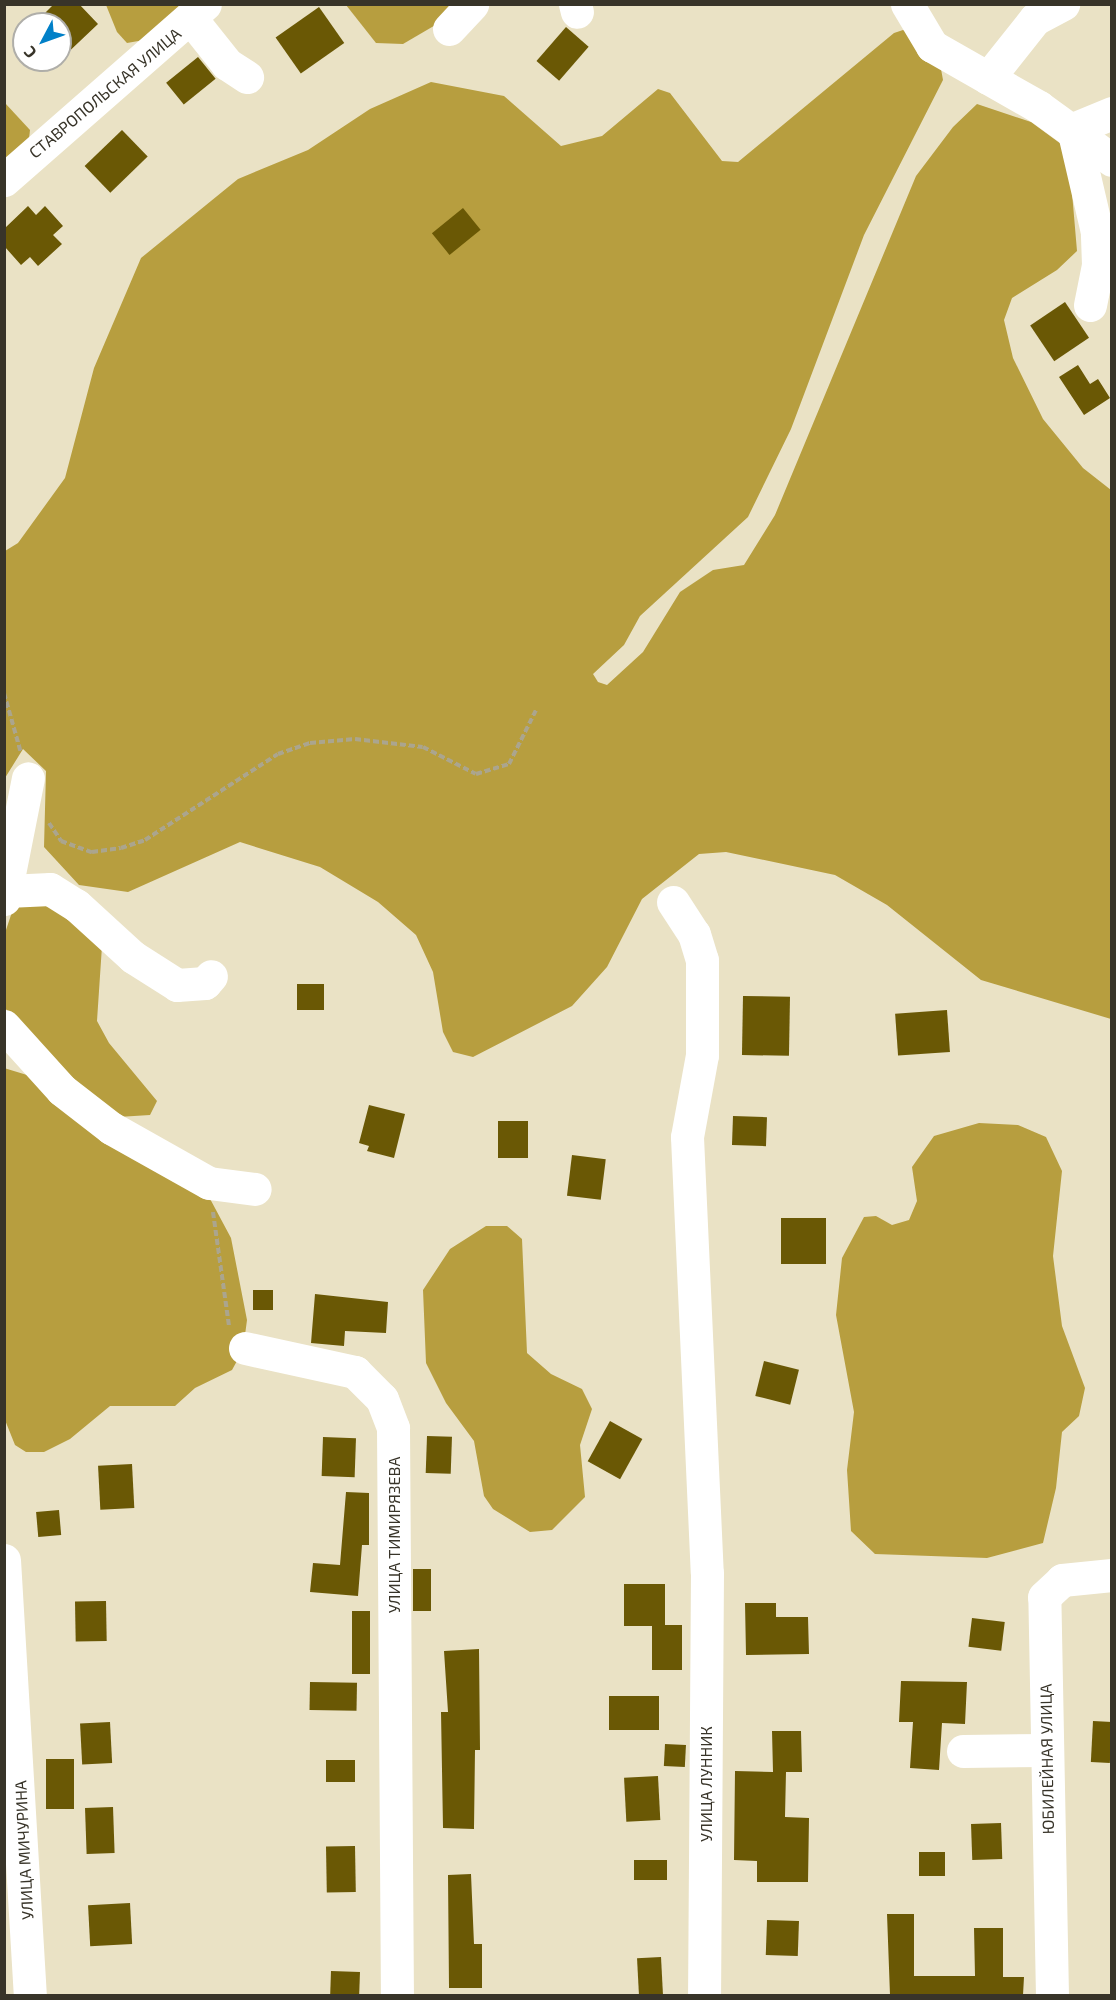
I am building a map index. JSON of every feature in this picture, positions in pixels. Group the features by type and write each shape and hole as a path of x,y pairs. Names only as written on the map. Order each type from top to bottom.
{"street":[{"path":"449,29 472,4"},
{"path":"907,4 932,46 1073,129 1112,160"},
{"path":"988,78 1035,19 1063,4"},
{"path":"199,12 227,64 247,77"},
{"name":"СТАВРОПОЛЬСКАЯ УЛИЦА","path":"4,180 199,12"},
{"path":"1073,129 1112,113"},
{"path":"1073,129 1097,232 1098,265 1090,305"},
{"path":"28,778 6,895 50,890 76,905 133,957 177,985 205,983 211,976"},
{"name":"УЛИЦА ЛУННИК","path":"673,902 694,934 702,960 702,1055 687,1137 707,1573 704,1995"},
{"path":"4,1026 62,1090 111,1128 209,1183 255,1189"},
{"name":"УЛИЦА ТИМИРЯЗЕВА","path":"246,1348 355,1372 382,1399 393,1428 397,1995"},
{"name":"УЛИЦА МИЧУРИНА","path":"4,1560 30,1995"},
{"name":"ЮБИЛЕЙНАЯ УЛИЦА","path":"1052,1995 1044,1597 1062,1580 1112,1575"},
{"path":"963,1751 1047,1750"}],"path":[{"path":"4,693 39,808 62,841 92,852 145,840 278,754 310,743 355,739 423,747 476,774 509,764 536,710"},
{"path":"209,1183 224,1316 246,1348"}],"shaded area":[{"path":"106,5 186,5 144,40 127,43 117,32"},
{"path":"346,5 458,5 444,20 403,44 376,43"},
{"path":"903,30 913,35 941,69 943,80 864,235 791,429 748,517 640,616 624,645 593,674 598,682 607,685 643,652 680,592 713,570 744,565 775,515 916,176 953,127 977,104 1031,122 1061,144 1071,181 1077,251 1057,270 1012,298 1004,320 1013,358 1043,419 1083,468 1111,490 1111,1019 981,980 887,905 835,875 726,852 699,854 642,899 607,967 572,1006 473,1057 453,1052 443,1032 433,972 416,935 378,902 320,867 240,842 128,892 79,885 44,847 46,771 23,749 5,778 5,551 18,543 65,478 94,368 141,258 238,179 308,150 370,109 431,82 504,96 561,146 602,136 658,89 670,93 722,161 738,162 894,33"},
{"path":"5,103 30,130 29,139 5,162"},
{"path":"42,896 102,946 97,1021 109,1043 157,1101 150,1115 118,1117 71,1086 5,1008 5,933 14,906"},
{"path":"4,1068 27,1075 208,1195 231,1238 247,1320 243,1350 232,1370 195,1388 175,1406 110,1406 70,1439 44,1452 26,1452 15,1445 5,1420"},
{"path":"979,1123 1018,1125 1046,1137 1062,1171 1053,1256 1062,1326 1085,1388 1079,1416 1062,1432 1056,1488 1043,1543 987,1558 875,1554 851,1531 847,1470 854,1412 836,1315 842,1258 864,1217 876,1216 892,1225 909,1220 917,1201 912,1167 934,1136"},
{"path":"486,1226 507,1226 522,1239 527,1353 551,1374 582,1389 592,1409 580,1445 585,1497 552,1530 530,1532 493,1509 484,1496 474,1441 446,1403 426,1363 423,1290 450,1249"}],"building":[{"path":"54,4 79,4 98,24 72,49 72,12 46,12"},
{"path":"319,7 344,43 301,73 276,37"},
{"path":"566,27 589,47 559,81 536,61"},
{"path":"198,57 216,79 184,105 166,83"},
{"path":"122,130 148,157 110,193 85,166"},
{"path":"28,206 36,215 45,206 63,226 53,235 62,244 38,266 30,257 21,265 5,247 5,228"},
{"path":"463,208 481,230 450,255 432,233"},
{"path":"1065,302 1089,338 1054,361 1030,325"},
{"path":"1078,365 1090,384 1098,379 1110,398 1084,415 1059,377"},
{"path":"297,984 324,984 324,1010 297,1010"},
{"path":"743,996 790,997 789,1056 742,1055"},
{"path":"947,1010 950,1052 898,1056 895,1014"},
{"path":"369,1105 405,1114 394,1158 367,1151 369,1146 359,1143"},
{"path":"733,1116 767,1117 766,1146 732,1145"},
{"path":"498,1121 528,1121 528,1158 498,1158"},
{"path":"572,1155 606,1159 601,1200 567,1196"},
{"path":"781,1218 826,1218 826,1264 781,1264"},
{"path":"253,1290 273,1290 273,1310 253,1310"},
{"path":"315,1294 388,1302 386,1333 345,1331 344,1346 311,1343"},
{"path":"764,1361 799,1370 790,1405 755,1396"},
{"path":"610,1421 642,1439 620,1479 588,1461"},
{"path":"427,1436 452,1437 451,1474 426,1473"},
{"path":"323,1437 356,1438 355,1477 322,1476"},
{"path":"132,1464 134,1508 100,1510 98,1466"},
{"path":"346,1492 369,1493 369,1545 362,1545 358,1596 310,1592 313,1563 340,1565"},
{"path":"59,1510 61,1535 38,1537 36,1512"},
{"path":"413,1569 431,1569 431,1611 413,1611"},
{"path":"624,1584 665,1584 665,1626 624,1626"},
{"path":"106,1601 107,1641 76,1642 75,1602"},
{"path":"745,1603 776,1603 776,1617 808,1617 809,1654 746,1655"},
{"path":"352,1611 370,1611 370,1674 352,1674"},
{"path":"972,1618 1005,1622 1001,1651 968,1647"},
{"path":"652,1625 682,1625 682,1670 652,1670"},
{"path":"479,1649 480,1750 475,1750 474,1829 443,1828 441,1712 448,1712 444,1651"},
{"path":"901,1681 967,1682 965,1724 942,1723 939,1770 910,1768 913,1722 899,1722"},
{"path":"310,1682 357,1683 357,1711 310,1710"},
{"path":"609,1696 659,1696 659,1730 609,1730"},
{"path":"1093,1721 1112,1722 1110,1763 1091,1762"},
{"path":"110,1722 112,1763 82,1765 80,1724"},
{"path":"772,1731 801,1731 802,1772 786,1772 785,1817 809,1818 808,1882 757,1882 757,1861 734,1860 735,1771 773,1772"},
{"path":"665,1744 686,1745 685,1767 664,1766"},
{"path":"46,1759 74,1759 74,1809 46,1809"},
{"path":"326,1760 355,1760 355,1782 326,1782"},
{"path":"658,1776 660,1820 626,1822 624,1778"},
{"path":"113,1807 115,1853 87,1854 85,1808"},
{"path":"1001,1823 1002,1859 972,1860 971,1824"},
{"path":"355,1846 356,1892 327,1892 326,1847"},
{"path":"919,1852 945,1852 945,1876 919,1876"},
{"path":"634,1860 667,1860 667,1880 634,1880"},
{"path":"471,1874 474,1944 482,1944 482,1988 449,1988 448,1875"},
{"path":"130,1903 132,1944 90,1946 88,1905"},
{"path":"887,1914 914,1914 914,1976 975,1976 974,1928 1003,1928 1003,1977 1024,1977 1023,1995 890,1995"},
{"path":"767,1920 799,1921 798,1956 766,1955"},
{"path":"661,1957 663,1995 639,1996 637,1958"},
{"path":"331,1971 360,1972 359,1996 330,1995"}]}
